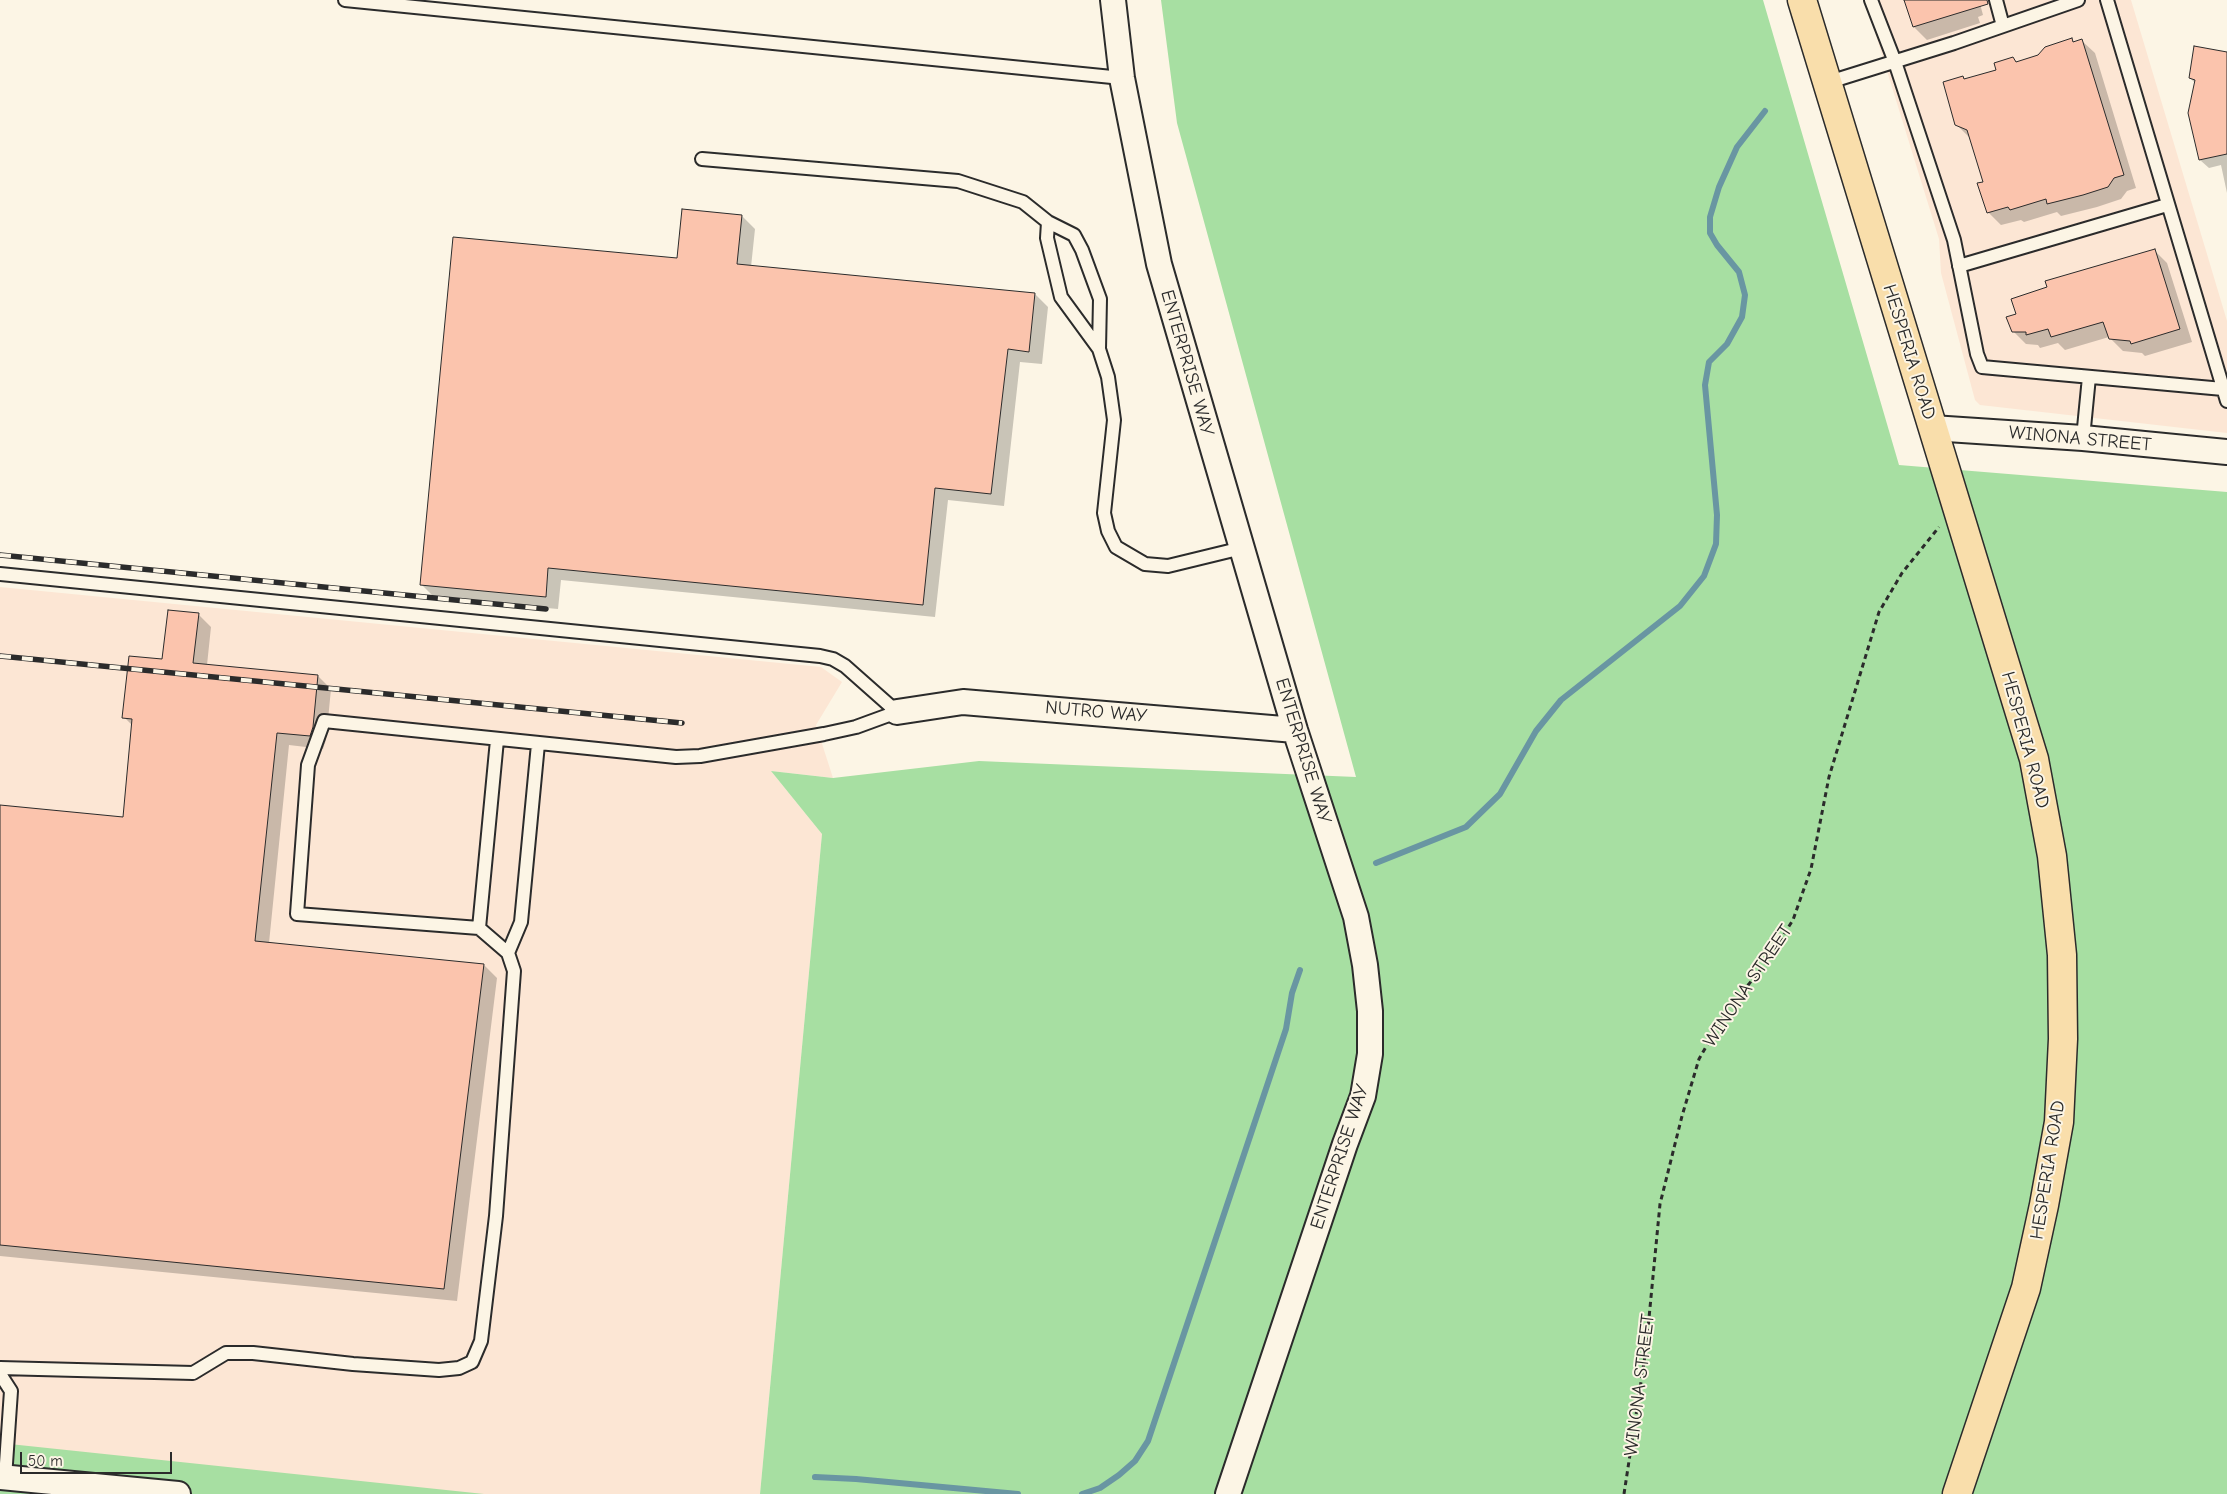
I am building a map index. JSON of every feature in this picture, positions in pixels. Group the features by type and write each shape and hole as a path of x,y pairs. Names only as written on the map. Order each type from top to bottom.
{"main road":[{"name":"HESPERIA ROAD","path":"1802,0 2034,759 2052,856 2062,955 2063,1039 2059,1122 2026,1288 1957,1494"}],"street":[{"name":"ENTERPRISE WAY","path":"1113,0 1122,78 1159,264 1295,730 1356,917 1365,965 1370,1011 1370,1054 1363,1096 1345,1144 1228,1494"},
{"name":"WINONA STREET","path":"1932,428 2083,438 2227,452"},
{"name":"NUTRO WAY","path":"897,712 963,702 1295,730"},
{"path":"2,1478 178,1494"}],"lane":[{"path":"345,0 1122,78"},
{"path":"1871,0 1896,62 1954,240 1977,354 1982,367 2089,377 2225,395 2107,0"},
{"path":"1996,0 2003,26"},
{"path":"1826,83 2003,26 2063,2 2078,0"},
{"path":"702,159 958,181 1023,202 1048,222 1074,235 1082,250 1100,299 1099,349"},
{"path":"1959,266 2167,204"},
{"path":"1048,222 1047,238 1061,297 1099,349 1108,376 1113,401 1114,420 1104,513 1108,531 1116,547 1145,564 1168,566 1242,548"},
{"path":"2083,438 2089,377"},
{"path":"0,574 820,656 833,659 845,666 897,712 856,728 700,756 676,757 324,721 308,765 297,914 480,928 508,953 514,971 496,1216 481,1341 472,1362 459,1368 439,1370 353,1364 253,1353 226,1354 193,1373 0,1368"},
{"path":"480,928 497,740"},
{"path":"508,953 521,922 538,744"},
{"path":"0,1374 11,1391 2,1478"}],"path":[{"name":"WINONA STREET","path":"1624,1494 1646,1349 1660,1204 1682,1116 1699,1059 1726,1012 1762,968 1793,920 1811,869 1829,777 1879,612 1902,572 1924,543 1956,507"}],"shaded area":[{"path":"1865,0 2131,0 2227,321 2227,433 1980,405 1975,400 1941,273 1939,239"},
{"path":"0,587 821,667 842,682 816,725 833,778 771,771 822,834 760,1494 458,1494 0,1450"}],"green space":[{"path":"1161,0 1763,0 1899,465 2227,492 2227,1494 760,1494 822,834 771,771 833,778 979,761 1356,777 1177,123"},
{"path":"0,1443 484,1494 0,1494"}],"building":[{"path":"1904,0 1987,0 1988,4 1913,27"},
{"path":"2072,38 2073,42 2082,39 2124,175 2114,178 2108,187 2083,195 2047,204 2046,199 2010,210 2008,207 1987,213 1977,183 1983,182 1967,130 1955,125 1943,82 1963,76 1964,79 1996,70 1994,63 2013,57 2016,62 2038,55 2045,47"},
{"path":"2194,46 2227,52 2227,154 2199,160 2188,113 2195,80 2189,78"},
{"path":"682,209 742,215 737,264 1035,293 1029,352 1008,349 991,494 935,488 923,605 548,568 546,597 420,585 453,237 677,258"},
{"path":"2155,249 2180,329 2131,344 2130,341 2109,339 2103,322 2051,337 2048,329 2026,335 2026,332 2012,332 2006,317 2016,314 2011,299 2047,287 2045,281"},
{"path":"168,610 199,613 193,663 318,675 313,727 310,736 277,733 255,941 484,964 444,1289 0,1245 0,805 123,817 132,719 122,718 129,656 162,659"}],"waterway":[{"path":"1376,863 1466,827 1500,794 1536,731 1561,700 1680,606 1704,576 1716,544 1717,515 1705,385 1709,362 1727,344 1742,317 1745,295 1739,272 1717,245 1710,233 1710,217 1719,187 1737,147 1765,111"},
{"path":"1082,1494 1100,1488 1119,1475 1135,1461 1148,1441 1286,1029 1292,993 1300,970"},
{"path":"815,1477 1018,1494"}],"railway":[{"path":"0,555 546,609"},
{"path":"0,656 682,723"}]}
